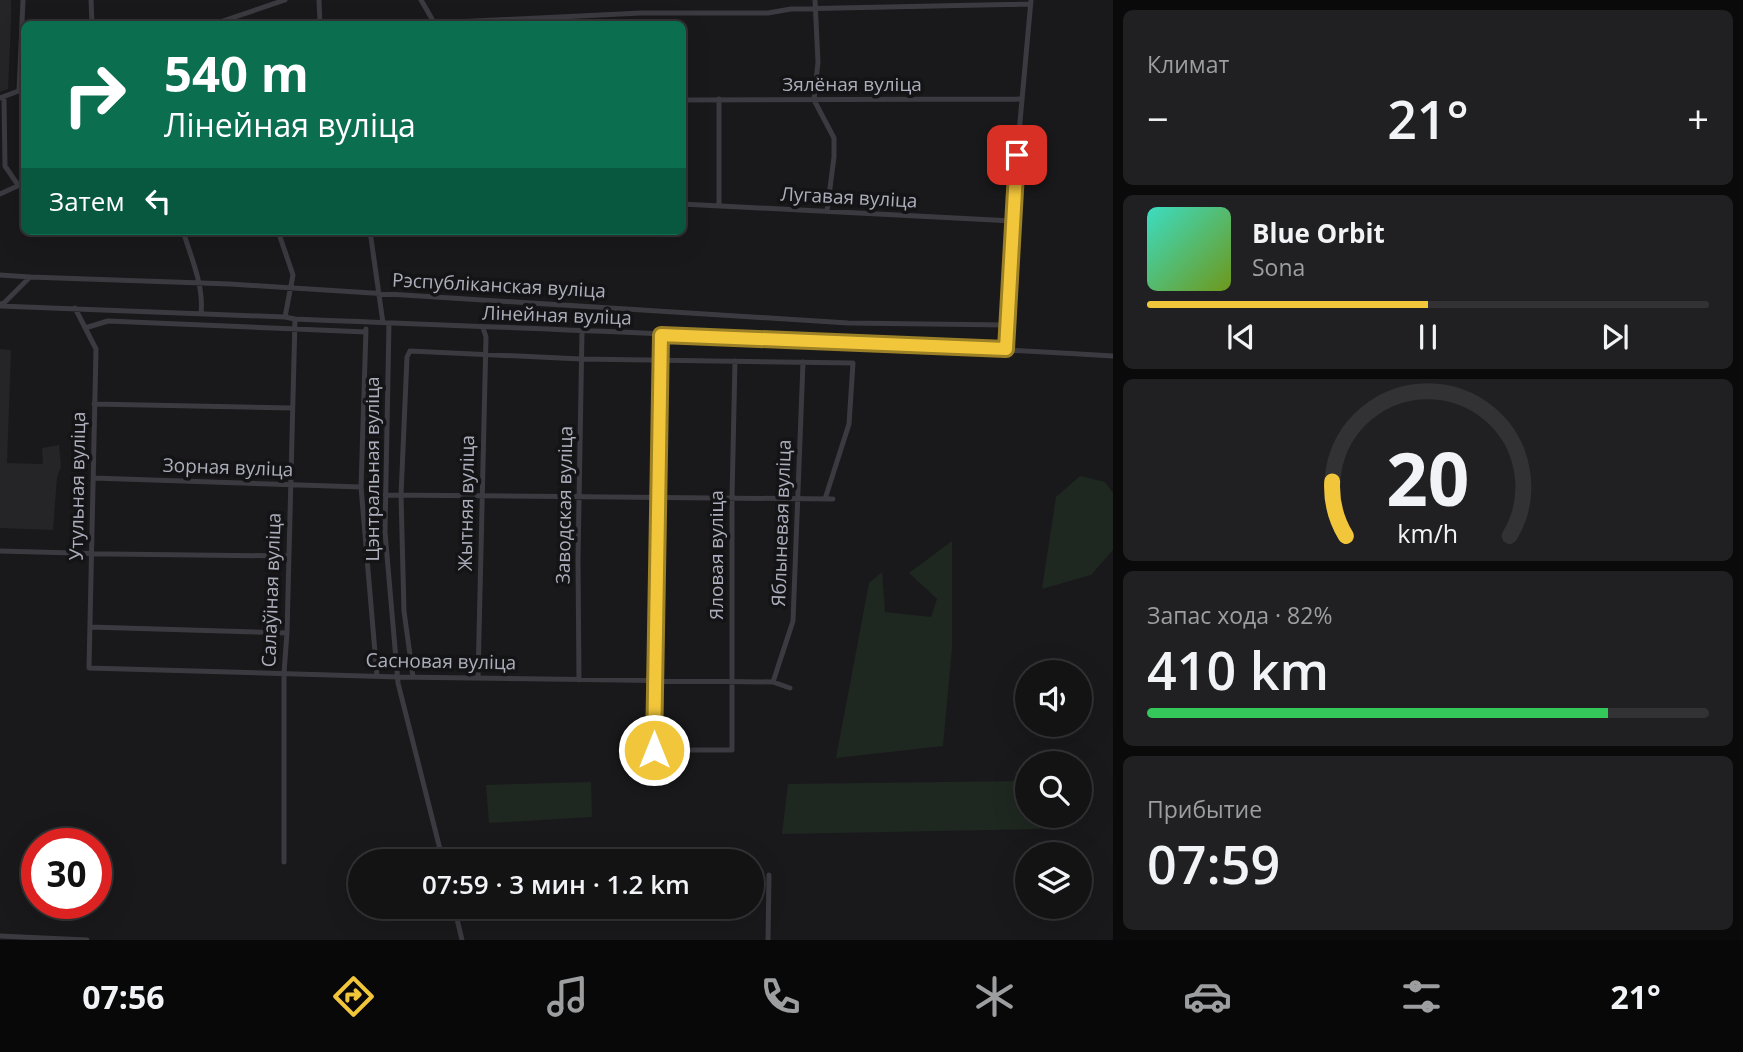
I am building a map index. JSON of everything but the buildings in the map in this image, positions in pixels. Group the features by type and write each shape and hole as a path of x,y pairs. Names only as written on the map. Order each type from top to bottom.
{"street":[{"path":"23,0 23,21"},
{"path":"91,0 92,21"},
{"path":"223,21 285,0"},
{"path":"319,0 320,21"},
{"path":"421,0 433,21"},
{"path":"815,0 818,62 814,100 834,138 827,211"},
{"path":"491,21 641,13 768,13 791,9 1031,2 1021,99 1006,349"},
{"path":"0,194 21,184 5,166 2,97 21,90"},
{"path":"719,99 719,206"},
{"name":"Зялёная вуліца","path":"686,100 1021,99"},
{"path":"0,162 5,146"},
{"name":"Лугавая вуліца","path":"686,204 1013,221"},
{"path":"184,235 199,284 201,313"},
{"path":"280,235 292,265 292,289 285,317"},
{"name":"Цэнтральная вуліца","path":"371,235 386,323 384,532 398,677 440,849"},
{"name":"Рэспубліканская вуліца","path":"0,275 614,307 848,323 1007,324"},
{"path":"0,305 30,277"},
{"name":"Лінейная вуліца","path":"0,305 1113,355"},
{"name":"Утульная вуліца","path":"75,309 96,349 89,668"},
{"name":"Салаўіная вуліца","path":"284,862 284,673 295,319"},
{"path":"85,328 108,321 294,330"},
{"name":"Жытняя вуліца","path":"478,678 486,337 483,328"},
{"name":"Цэнтральная вуліца","path":"294,330 366,331 361,487 377,676"},
{"name":"Заводская вуліца","path":"579,680 582,331"},
{"path":"654,681 661,335"},
{"path":"413,677 404,611 401,495 407,357 410,351 581,359 853,363 849,424 825,499"},
{"name":"Яловая вуліца","path":"654,681 654,750 732,750 735,361"},
{"name":"Яблыневая вуліца","path":"773,682 793,621 803,362"},
{"path":"94,404 292,408"},
{"name":"Зорная вуліца","path":"93,478 361,487"},
{"path":"385,495 833,499"},
{"path":"0,551 288,556"},
{"path":"90,627 287,633"},
{"name":"Сасновая вуліца","path":"89,668 398,677 773,682 790,688"},
{"path":"768,940 769,875"},
{"path":"457,919 462,940"},
{"path":"0,936 87,940"}],"shaded area":[{"path":"0,0 11,0 11,23 8,89 0,92"},
{"path":"0,349 11,350 7,463 43,464 42,448 59,445 61,467 57,477 53,530 0,528"},
{"path":"1080,476 1105,482 1113,493 1113,550 1091,575 1042,589 1056,497"},
{"path":"952,541 952,648 943,746 836,758 869,583 882,572 885,612 931,617 937,599 909,573"},
{"path":"1015,781 1015,828 1040,829 782,834 788,784"},
{"path":"591,782 592,817 489,823 486,785"}],"route":[{"path":"654,750 661,335 1006,349 1017,155"}]}
